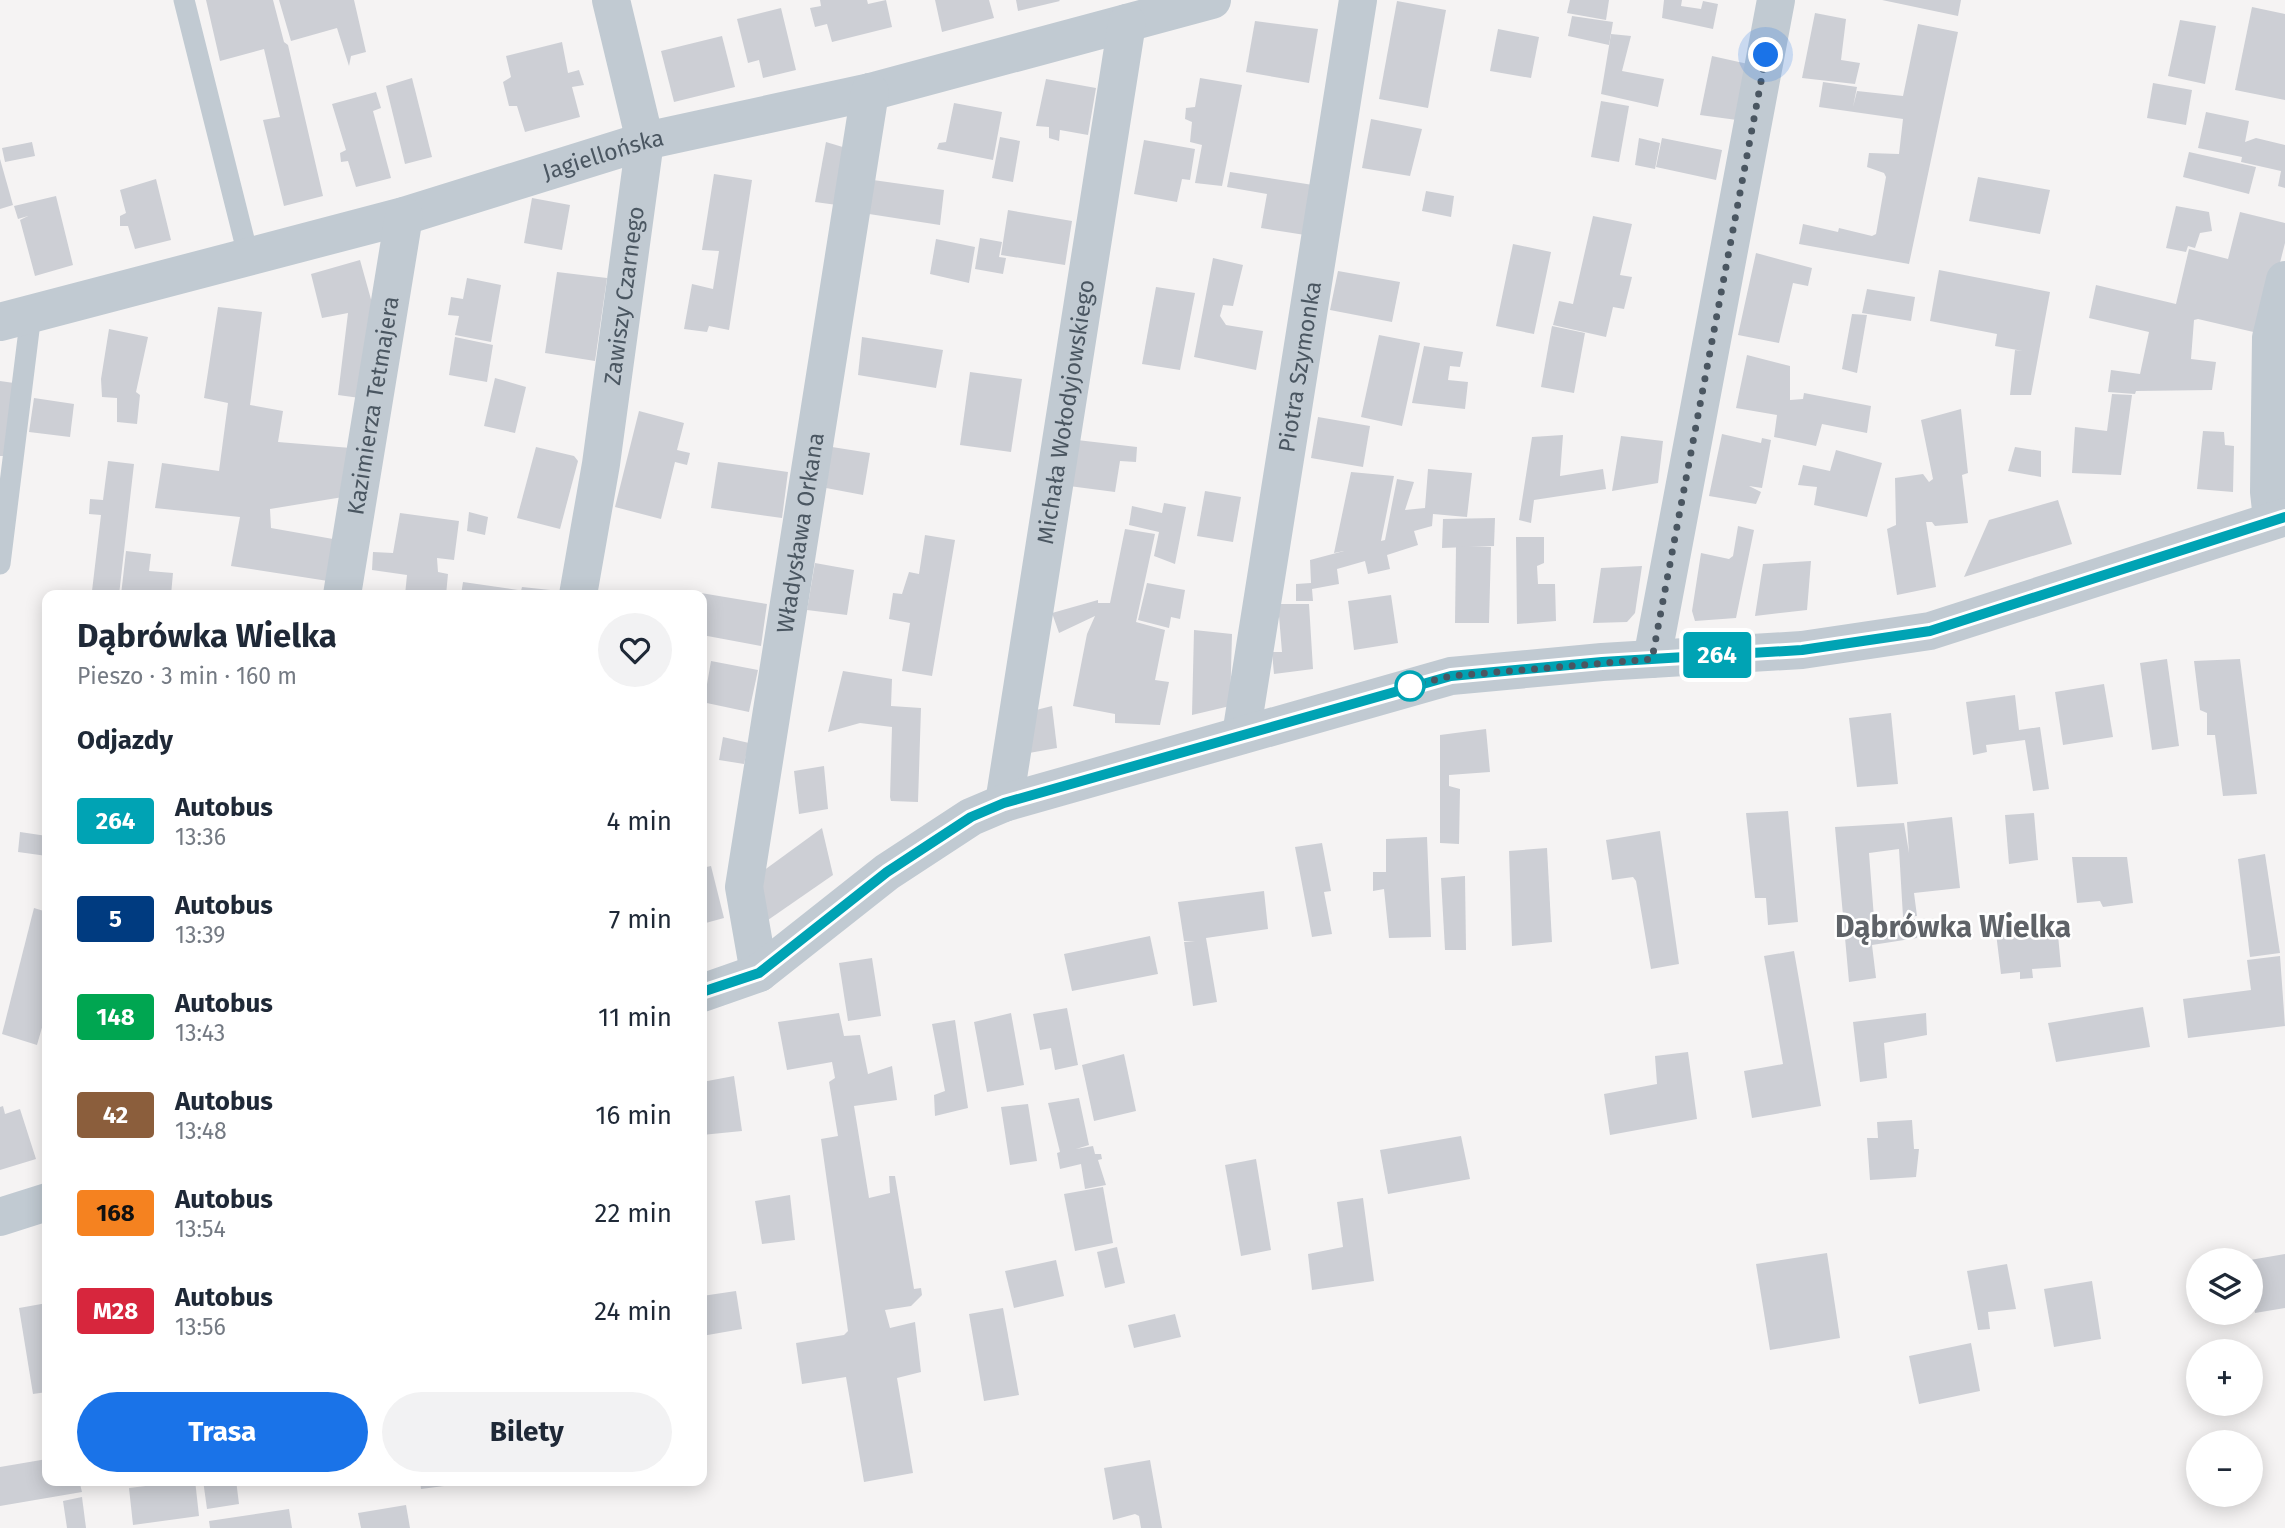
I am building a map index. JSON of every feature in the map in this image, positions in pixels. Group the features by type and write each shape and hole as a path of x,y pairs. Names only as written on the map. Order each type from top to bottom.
{"street":[{"name":"Zawiszy Czarnego","path":"579,590 601,464 645,141 611,0"},
{"name":"Jagiellońska","path":"16,318 404,216 645,141 870,92 1212,0"},
{"name":"Piotra Szymonka","path":"1241,735 1358,0"},
{"path":"1652,659 1776,0"},
{"name":"Michała Wołodyjowskiego","path":"1004,803 1127,23"},
{"name":"Władysława Orkana","path":"759,973 744,887 870,92"},
{"name":"Kazimierza Tetmajera","path":"343,590 404,216"},
{"path":"707,991 759,973 887,872 971,817 1004,803 1451,676 1652,659 1802,650 1930,631 2279,518 2269,492 2271,338 2285,280"},
{"path":"0,1217 42,1204"}],"lane":[{"path":"184,0 248,255"},
{"path":"0,564 16,318"}],"building":[{"path":"206,0 273,0 284,42 288,45 323,196 284,206 263,120 280,117 264,49 220,61"},
{"path":"279,0 354,0 366,52 351,56 349,66 337,28 291,41"},
{"path":"820,0 867,0 868,4 886,0 892,27 832,42 827,24 815,27 810,8 821,6"},
{"path":"935,0 989,0 994,18 942,32"},
{"path":"1016,0 1059,0 1060,1 1018,11"},
{"path":"1570,0 1609,0 1606,20 1567,13"},
{"path":"1664,0 1682,0 1681,6 1701,9 1703,1 1718,4 1713,29 1662,18"},
{"path":"1882,0 1961,0 1958,16"},
{"path":"1397,1 1446,10 1428,108 1379,99"},
{"path":"2252,7 2285,14 2285,100 2235,90"},
{"path":"781,8 796,70 763,78 759,60 748,63 737,19"},
{"path":"1815,13 1846,19 1841,60 1860,63 1855,84 1802,78"},
{"path":"1572,16 1613,22 1609,45 1568,36"},
{"path":"2180,20 2216,26 2205,84 2168,76"},
{"path":"1255,21 1318,29 1309,83 1246,72"},
{"path":"1918,24 1958,32 1909,264 1799,244 1803,224 1838,232 1839,228 1872,236 1876,234 1886,177 1884,173 1867,167 1869,153 1899,154 1903,119 1819,107 1823,82 1857,87 1853,107 1857,91 1903,96"},
{"path":"1498,29 1539,37 1531,78 1490,71"},
{"path":"1611,34 1631,36 1622,71 1664,79 1658,107 1601,94"},
{"path":"722,36 735,87 674,102 661,51"},
{"path":"562,42 568,73 579,70 584,85 572,87 580,117 525,132 517,106 509,106 503,82 511,77 506,56"},
{"path":"1712,56 1748,64 1737,120 1700,115"},
{"path":"412,78 432,157 405,164 386,86"},
{"path":"1200,78 1242,85 1222,186 1195,183 1202,145 1190,142 1192,122 1185,119 1186,108 1195,107"},
{"path":"1046,79 1096,88 1088,135 1060,130 1059,141 1049,138 1049,127 1036,126"},
{"path":"2153,83 2192,90 2186,125 2147,118"},
{"path":"376,92 381,108 373,111 391,178 356,187 348,161 341,162 340,153 346,150 332,104"},
{"path":"1601,101 1629,106 1619,162 1591,157"},
{"path":"954,103 1002,112 993,160 937,149 939,143 946,142"},
{"path":"2206,112 2249,121 2245,142 2256,138 2285,145 2285,188 2278,186 2281,171 2241,162 2242,157 2198,148"},
{"path":"1371,119 1422,129 1410,176 1362,168"},
{"path":"1000,137 1020,141 1013,182 992,178"},
{"path":"1639,138 1660,143 1655,169 1635,165"},
{"path":"1662,138 1722,150 1716,180 1656,167"},
{"path":"1144,140 1195,149 1190,180 1182,179 1177,202 1134,194"},
{"path":"32,142 35,156 5,162 2,148"},
{"path":"826,142 846,148 837,205 815,202"},
{"path":"2189,152 2256,167 2249,194 2183,177"},
{"path":"0,159 13,205 0,209"},
{"path":"1230,172 1313,185 1305,235 1261,228 1267,194 1227,187"},
{"path":"714,174 752,180 729,330 709,326 707,332 684,329 692,284 713,289 719,251 702,250"},
{"path":"1978,177 2050,190 2040,234 1969,221"},
{"path":"156,179 171,240 135,249 128,226 120,226 120,216 126,213 120,190"},
{"path":"873,180 944,190 940,225 869,214"},
{"path":"1426,191 1454,196 1451,217 1422,211"},
{"path":"56,196 73,265 35,276 20,220 28,216 18,219 14,206"},
{"path":"532,198 570,205 562,250 524,243"},
{"path":"2176,206 2209,212 2212,231 2200,233 2195,248 2188,246 2186,252 2166,248"},
{"path":"1008,210 1072,221 1065,265 1001,255"},
{"path":"2240,212 2285,223 2285,243 2262,334 2194,320 2191,359 2216,362 2212,390 2136,391 2135,394 2108,392 2111,370 2140,374 2149,332 2089,318 2096,285 2176,304 2189,249 2228,259"},
{"path":"1593,216 1632,224 1620,275 1632,277 1624,309 1613,307 1606,337 1553,325 1559,301 1573,304"},
{"path":"980,238 1002,242 999,257 1006,258 1003,274 975,269"},
{"path":"936,239 975,247 969,283 930,274"},
{"path":"1513,244 1551,252 1534,334 1496,326"},
{"path":"1756,253 1812,268 1808,286 1793,283 1779,343 1738,335"},
{"path":"1213,258 1243,265 1233,306 1223,305 1220,316 1226,325 1263,331 1256,370 1194,357"},
{"path":"360,260 372,303 360,398 338,395 348,313 322,318 311,274"},
{"path":"1939,270 2050,292 2031,395 2010,395 2015,350 2023,351 1995,346 1997,334 1930,321"},
{"path":"1338,271 1400,282 1392,322 1330,310"},
{"path":"557,272 607,278 595,361 545,353"},
{"path":"467,278 501,285 491,342 455,335 459,316 448,315 451,297 463,299"},
{"path":"1156,287 1195,293 1180,370 1142,364"},
{"path":"1867,289 1915,297 1911,321 1862,313"},
{"path":"218,307 262,312 250,405 283,411 278,442 351,448 343,497 270,509 271,528 333,539 328,581 231,566 240,517 155,508 162,463 219,471 228,403 204,398"},
{"path":"1852,314 1867,315 1857,373 1842,369"},
{"path":"1552,326 1585,333 1574,393 1541,387"},
{"path":"109,329 148,337 136,392 140,395 137,424 117,422 117,398 102,397 101,379"},
{"path":"1379,335 1420,343 1402,426 1361,417"},
{"path":"455,337 493,345 487,382 449,375"},
{"path":"862,337 943,350 936,388 858,375"},
{"path":"1424,346 1463,352 1460,367 1450,366 1448,380 1468,382 1465,409 1412,403"},
{"path":"1747,355 1790,366 1790,400 1803,399 1804,393 1871,406 1867,433 1822,424 1816,446 1774,437 1777,415 1736,408"},
{"path":"970,372 1022,379 1011,452 960,445"},
{"path":"495,378 526,387 515,433 484,426"},
{"path":"0,381 14,383 6,456 0,456"},
{"path":"2112,394 2132,395 2121,475 2072,473 2075,427 2107,431"},
{"path":"34,398 74,404 70,437 29,432"},
{"path":"1961,409 1968,473 1962,475 1968,523 1935,526 1932,522 1926,522 1936,587 1897,595 1887,529 1896,525 1895,478 1923,474 1929,482 1933,479 1921,420"},
{"path":"639,411 684,423 677,450 690,453 687,465 675,462 661,519 615,507"},
{"path":"1318,417 1370,426 1363,467 1311,458"},
{"path":"2203,431 2224,432 2225,445 2234,446 2233,492 2197,489"},
{"path":"1722,434 1761,443 1762,438 1771,440 1762,488 1749,486 1761,492 1756,504 1709,496"},
{"path":"1563,435 1560,476 1603,469 1606,489 1534,500 1531,523 1519,520 1532,437"},
{"path":"1621,436 1663,441 1658,483 1612,491"},
{"path":"1077,440 1137,447 1136,462 1120,461 1115,492 1069,486"},
{"path":"536,447 574,456 578,461 560,529 517,518"},
{"path":"832,447 870,453 863,495 826,488"},
{"path":"2015,447 2041,451 2041,477 2008,471"},
{"path":"1836,450 1882,463 1867,517 1814,505 1817,487 1798,485 1803,465 1830,471"},
{"path":"108,461 134,464 120,590 92,590 101,515 89,514 90,499 103,500"},
{"path":"718,462 788,472 782,518 711,508"},
{"path":"1428,469 1472,473 1467,517 1433,514 1432,526 1414,531 1418,545 1387,555 1390,569 1368,574 1365,561 1337,569 1339,584 1312,589 1313,601 1296,601 1296,584 1311,583 1310,560 1344,551 1334,553 1351,472 1394,476 1381,541 1385,540 1397,479 1414,482 1405,510 1425,508"},
{"path":"1205,491 1241,497 1233,542 1197,536"},
{"path":"2058,500 2072,544 1964,577 1989,520"},
{"path":"1164,503 1186,507 1175,564 1154,556 1159,532 1129,525 1132,506 1162,513"},
{"path":"469,512 488,517 485,535 467,531"},
{"path":"400,513 459,521 454,560 437,558 438,572 448,574 446,590 406,590 407,575 372,570 373,552 393,553"},
{"path":"1495,518 1494,546 1442,548 1443,519"},
{"path":"1738,526 1754,530 1736,618 1695,621 1692,611 1701,553 1729,559 1733,556"},
{"path":"1125,529 1155,534 1136,622 1165,630 1155,680 1169,682 1160,725 1115,723 1115,714 1073,706 1087,634 1095,616 1059,633 1052,613 1098,600 1098,603 1110,603"},
{"path":"925,535 955,540 932,676 902,671 910,623 889,619 893,593 902,594 909,572 919,574"},
{"path":"1516,537 1544,537 1544,563 1537,566 1538,584 1555,584 1556,621 1517,624"},
{"path":"1456,546 1491,547 1489,623 1455,623"},
{"path":"126,551 151,554 149,571 173,573 171,590 122,590"},
{"path":"1811,561 1807,610 1755,616 1763,564"},
{"path":"815,563 854,570 847,615 807,610"},
{"path":"1642,566 1635,613 1627,622 1593,623 1601,568"},
{"path":"463,582 518,590 462,590"},
{"path":"1147,583 1185,590 1180,619 1171,617 1169,628 1138,620"},
{"path":"522,587 550,590 521,590"},
{"path":"707,594 767,604 761,646 707,636"},
{"path":"1391,595 1398,643 1354,650 1348,601"},
{"path":"1278,604 1309,604 1313,669 1274,674 1272,652 1282,652"},
{"path":"1194,630 1232,634 1230,706 1192,715"},
{"path":"2167,659 2179,746 2152,750 2140,663"},
{"path":"2240,659 2257,794 2223,796 2215,735 2207,735 2207,713 2200,710 2194,661"},
{"path":"711,661 758,670 749,712 707,703"},
{"path":"843,671 892,679 891,706 921,708 918,802 891,801 892,727 860,723 828,732"},
{"path":"2104,684 2113,737 2063,745 2055,692"},
{"path":"2015,695 2019,730 2040,727 2049,789 2033,791 2025,740 1986,745 1987,752 1973,755 1966,702"},
{"path":"1052,706 1057,748 1029,753 1032,711"},
{"path":"1891,713 1898,784 1857,787 1849,718"},
{"path":"1486,729 1490,772 1449,775 1449,786 1460,789 1459,844 1440,843 1440,735"},
{"path":"723,737 749,743 744,764 719,760"},
{"path":"824,766 828,809 799,814 794,771"},
{"path":"1788,811 1798,922 1768,925 1766,898 1755,898 1746,813"},
{"path":"2034,813 2038,860 2009,864 2005,815"},
{"path":"1952,817 1960,888 1914,893 1917,916 1903,917 1899,849 1869,853 1876,922 1915,919 1917,938 1872,945 1876,978 1849,982 1835,827 1904,823 1909,853 1907,822"},
{"path":"822,828 833,875 768,920 759,874"},
{"path":"1660,831 1679,964 1651,969 1636,881 1633,877 1612,880 1606,840"},
{"path":"20,832 42,835 42,855 18,852"},
{"path":"1427,837 1431,937 1389,938 1384,889 1373,891 1373,872 1386,872 1386,839"},
{"path":"1322,843 1331,891 1324,892 1332,934 1312,937 1295,847"},
{"path":"1547,848 1552,942 1512,946 1509,851"},
{"path":"2265,854 2280,953 2250,957 2238,859"},
{"path":"2072,857 2127,857 2133,903 2103,907 2100,901 2077,903"},
{"path":"711,866 724,918 707,923 707,867"},
{"path":"1465,876 1466,950 1445,950 1441,878"},
{"path":"1264,891 1268,929 1206,938 1217,1002 1193,1006 1184,942 1195,941 1184,941 1178,902"},
{"path":"34,908 42,910 42,1028 37,1045 2,1034"},
{"path":"2039,920 2041,937 2058,935 2061,967 2032,969 2033,978 2020,979 2020,972 2001,974 1995,925"},
{"path":"1150,936 1158,974 1072,991 1064,954"},
{"path":"1794,951 1821,1106 1752,1118 1744,1071 1783,1064 1764,956"},
{"path":"2280,956 2285,1026 2188,1038 2183,999 2251,990 2247,960"},
{"path":"872,958 881,1016 848,1021 839,963"},
{"path":"2143,1007 2150,1047 2056,1062 2048,1023"},
{"path":"1067,1008 1078,1065 1055,1070 1051,1048 1040,1050 1033,1014"},
{"path":"839,1013 844,1036 860,1035 868,1074 892,1066 897,1100 854,1106 869,1198 890,1193 889,1176 895,1176 914,1289 921,1288 922,1295 911,1306 885,1310 890,1328 915,1322 921,1372 897,1378 913,1473 864,1482 846,1377 802,1384 796,1343 844,1335 848,1331 821,1139 838,1136 829,1082 835,1078 832,1062 787,1070 778,1022"},
{"path":"1011,1013 1024,1085 987,1092 974,1022"},
{"path":"1926,1013 1927,1035 1884,1043 1887,1078 1860,1082 1853,1022"},
{"path":"955,1020 968,1108 935,1116 934,1095 945,1091 932,1024"},
{"path":"1688,1052 1697,1119 1610,1135 1604,1094 1657,1084 1655,1056"},
{"path":"1124,1054 1136,1111 1094,1121 1082,1065"},
{"path":"734,1076 742,1131 707,1134 707,1081"},
{"path":"1079,1098 1089,1145 1076,1149 1093,1146 1095,1154 1101,1154 1102,1159 1098,1160 1106,1185 1085,1189 1081,1164 1060,1169 1057,1153 1060,1152 1048,1103"},
{"path":"1028,1104 1037,1161 1010,1165 1001,1107"},
{"path":"3,1106 5,1114 20,1109 36,1159 0,1170 0,1107"},
{"path":"1912,1120 1914,1149 1919,1149 1916,1177 1870,1180 1867,1138 1878,1138 1877,1122"},
{"path":"1461,1136 1470,1179 1388,1194 1380,1150"},
{"path":"1256,1159 1271,1250 1241,1256 1225,1165"},
{"path":"1103,1187 1113,1243 1075,1251 1064,1194"},
{"path":"790,1195 795,1240 762,1244 755,1201"},
{"path":"1363,1198 1374,1281 1312,1290 1308,1254 1343,1247 1337,1202"},
{"path":"1117,1247 1125,1283 1105,1288 1097,1252"},
{"path":"1827,1253 1840,1338 1770,1350 1756,1264"},
{"path":"2285,1254 2285,1308 2263,1312 2263,1258"},
{"path":"1056,1260 1064,1296 1014,1308 1005,1271"},
{"path":"2007,1264 2016,1309 1988,1312 1990,1329 1978,1330 1967,1271"},
{"path":"2092,1281 2101,1339 2054,1347 2044,1289"},
{"path":"736,1291 742,1329 707,1335 707,1295"},
{"path":"42,1304 42,1393 33,1394 19,1308"},
{"path":"1003,1308 1019,1395 984,1401 969,1314"},
{"path":"1175,1314 1181,1337 1134,1348 1128,1325"},
{"path":"1971,1343 1980,1391 1919,1404 1909,1356"},
{"path":"42,1460 42,1486 80,1486 82,1492 0,1506 0,1467"},
{"path":"1150,1460 1162,1528 1141,1528 1139,1516 1135,1514 1113,1520 1104,1468"},
{"path":"196,1486 199,1516 133,1525 129,1488"},
{"path":"204,1486 237,1486 239,1504 207,1509"},
{"path":"421,1486 444,1486 421,1489"},
{"path":"82,1497 86,1528 67,1528 63,1501"},
{"path":"406,1505 410,1528 361,1528 358,1513"},
{"path":"289,1509 292,1528 210,1528 209,1521"}],"bus line":[{"name":"264","path":"707,990 759,973 887,872 971,817 1004,803 1451,676 1602,662 1802,650 1930,631 2285,517"}],"district":[{"name":"Dąbrówka Wielka","path":"1953,927"}],"route":[{"path":"1410,686 1451,676 1652,659 1766,55"}]}
